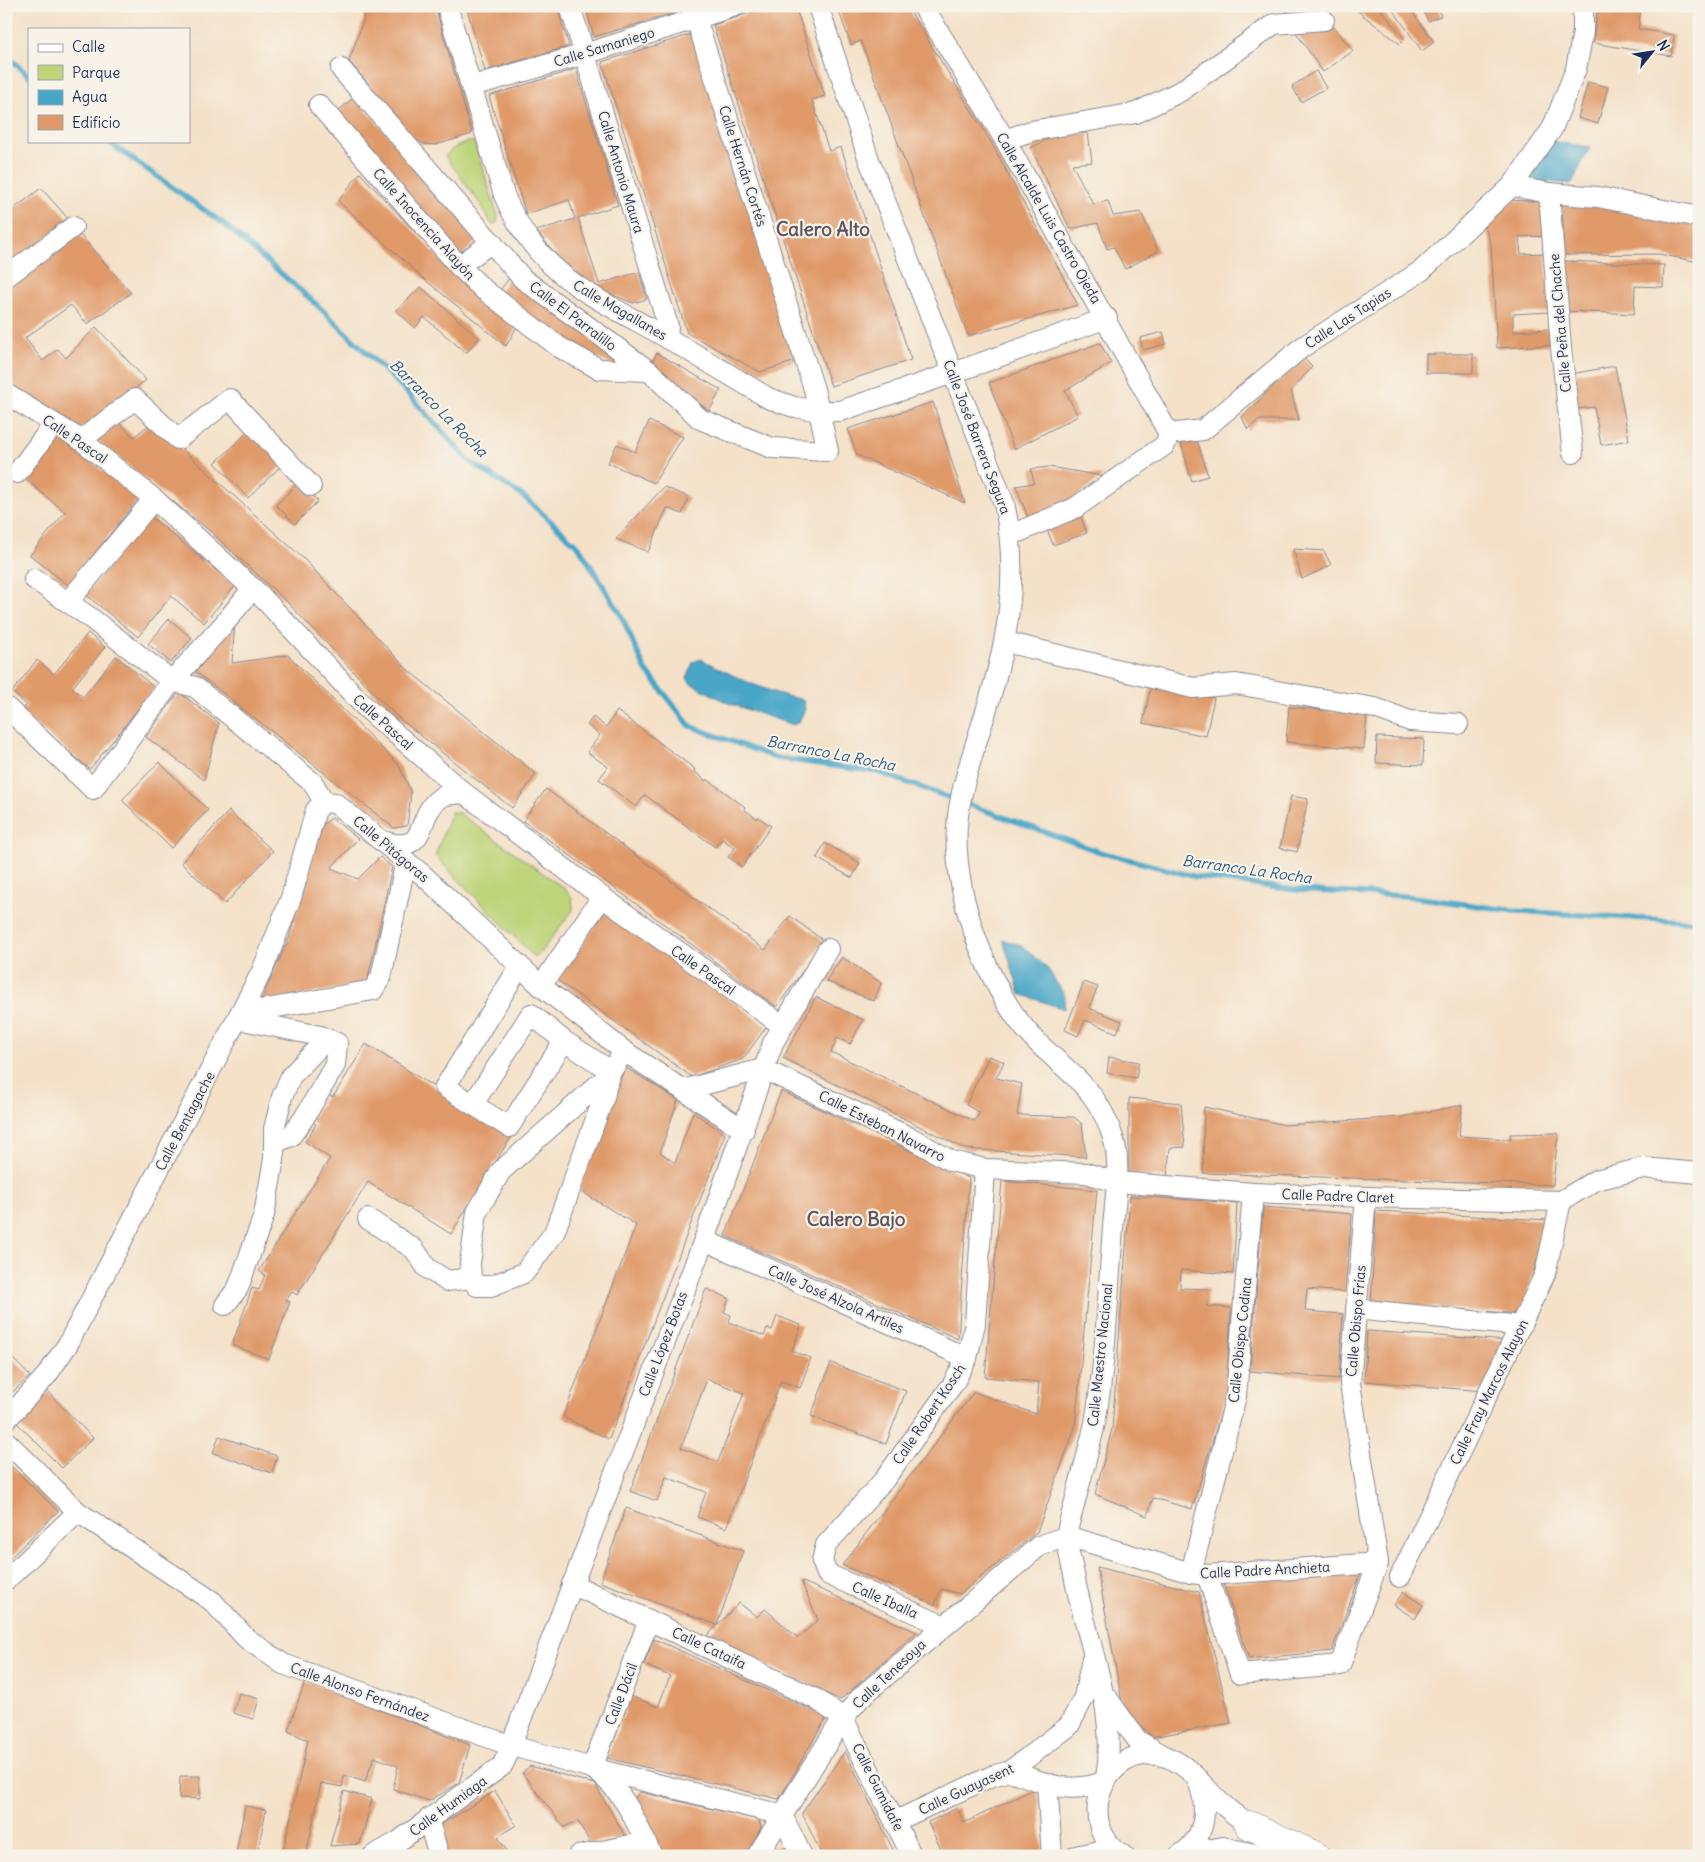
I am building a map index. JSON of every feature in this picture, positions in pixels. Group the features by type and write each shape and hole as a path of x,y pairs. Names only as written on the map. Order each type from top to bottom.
{"highway":[{"path":"1249,1825 1316,1856"}],"street":[{"name":"Calle Magallanes","path":"447,6 504,194 514,218 530,242 555,270 586,293 768,398 794,407 820,411 840,411 1107,318"},
{"name":"Calle Antonio Maura","path":"570,6 668,326 667,338"},
{"name":"Calle Samaniego","path":"472,86 585,54 694,13 736,6"},
{"name":"Calle José Barrera Segura","path":"818,6 869,160 1004,503 1011,535 1012,581 1006,642 965,779 957,824 960,880 978,942 990,974 1007,1007 1036,1041 1082,1082"},
{"name":"Calle Alcalde Luis Castro Ojeda","path":"923,6 1005,140 1107,318 1169,434"},
{"name":"Calle Las Tapias","path":"1169,434 1203,430 1301,348 1421,272 1512,186 1552,129 1573,78 1584,32 1583,6"},
{"name":"Calle Hernán Cortés","path":"694,13 820,411"},
{"path":"1005,140 1031,131 1136,114 1181,91 1274,24 1324,20"},
{"name":"Calle El Parralillo","path":"341,69 523,279 649,371 700,419 772,448 828,451 820,411"},
{"name":"Calle Inocencia Alayón","path":"319,105 459,266 483,289 559,347 600,369 649,371"},
{"path":"1512,186 1549,193 1598,197 1699,217"},
{"name":"Calle Peña del Chache","path":"1549,193 1561,348 1573,453"},
{"path":"6,277 73,227"},
{"path":"459,266 492,242"},
{"name":"Calle Pascal","path":"6,394 81,440 154,499 253,588 364,707 464,793 602,897 783,1026"},
{"path":"81,440 135,399 178,439 230,400 311,486"},
{"path":"17,473 54,424"},
{"path":"1011,535 1075,508 1165,445 1169,434"},
{"path":"68,602 154,499"},
{"path":"34,579 68,602 172,681 195,687 313,783 324,802"},
{"path":"6,707 93,789 172,681 224,624 253,588"},
{"path":"1006,642 1193,688 1236,684 1374,708 1410,721 1458,724"},
{"path":"423,875 418,854 422,832 430,809 441,797 464,793"},
{"name":"Calle Pitágoras","path":"324,802 335,803 423,875 541,986 624,1051 744,1130"},
{"name":"Calle Bentagache","path":"6,1420 47,1375 68,1344 242,1010 263,969 291,898 316,810 324,802"},
{"path":"383,842 395,845 409,844 422,832"},
{"path":"274,1143 291,1136 295,1130 335,1065 337,1043 320,1036 248,1021 242,1010 261,1010 374,990 382,977 406,861"},
{"path":"541,986 602,897"},
{"name":"Calle López Botas","path":"512,1746 704,1240 773,1043 828,949"},
{"path":"520,966 445,1087 509,1127 564,1041"},
{"path":"473,1104 530,1014 564,1041 610,1073"},
{"path":"226,1305 238,1288 264,1215 274,1159 274,1129 282,1097 291,1076 320,1047 320,1036"},
{"path":"610,1073 604,1097 554,1233 524,1273 491,1286 477,1286 471,1278 470,1264 477,1212 501,1171 610,1073 624,1051"},
{"path":"683,1090 763,1069"},
{"name":"Calle Esteban Navarro","path":"763,1069 911,1138 951,1161 985,1169 1086,1173 1116,1182"},
{"name":"Calle Maestro Nacional","path":"1082,1082 1102,1109 1116,1144 1116,1182 1105,1332 1095,1421 1067,1536 1083,1618 1102,1691 1111,1753 1106,1780 1099,1796 1097,1812 1101,1828 1109,1843 1123,1855"},
{"path":"1561,1200 1596,1180 1643,1168 1699,1173"},
{"name":"Calle Robert Kosch","path":"827,1574 822,1561 826,1545 884,1480 953,1384 967,1358 975,1324 985,1169"},
{"name":"Calle Padre Claret","path":"1116,1182 1253,1193 1561,1200"},
{"name":"Calle Obispo Codina","path":"1199,1574 1236,1396 1253,1193"},
{"name":"Calle Obispo Frías","path":"1366,1197 1350,1383 1378,1563"},
{"name":"Calle Fray Marcos Alayon","path":"1400,1576 1521,1326 1544,1274 1561,1200"},
{"path":"368,1219 414,1249 427,1268 447,1281 471,1278"},
{"name":"Calle José Alzola Artiles","path":"704,1240 967,1358"},
{"path":"1356,1309 1521,1326"},
{"name":"Calle Alonso Fernández","path":"6,1441 78,1512 212,1601 246,1638 282,1664 512,1746 592,1768 782,1815"},
{"path":"6,1580 78,1512"},
{"name":"Calle Padre Anchieta","path":"1067,1536 1199,1574 1378,1563"},
{"name":"Calle Tenesoya","path":"758,1856 843,1718 861,1697 1038,1546 1067,1536"},
{"path":"1199,1574 1240,1674 1340,1665 1378,1563"},
{"name":"Calle Iballa","path":"827,1574 942,1626"},
{"name":"Calle Cataifa","path":"572,1584 816,1699 843,1718"},
{"name":"Calle Dácil","path":"592,1768 649,1620"},
{"name":"Calle Guayasent","path":"896,1821 992,1776 1010,1772 1070,1726 1084,1697 1093,1656"},
{"name":"Calle Maestro Nacional","path":"1102,1691 1121,1720 1138,1741 1184,1766 1223,1805 1249,1825 1299,1856"},
{"name":"Calle Gumidafe","path":"843,1718 912,1856"},
{"name":"Calle Humiaga","path":"373,1856 400,1841 502,1766 512,1746"},
{"path":"1010,1772 1066,1789 1088,1788 1106,1780 1118,1766 1132,1758 1149,1755 1165,1757"},
{"path":"579,1856 649,1849 622,1796 611,1782 592,1768"},
{"path":"622,1796 642,1780"},
{"path":"1180,1855 1193,1844 1203,1821 1204,1797 1198,1781"},
{"path":"1047,1783 1052,1856"},
{"path":"782,1815 802,1856"},
{"path":"428,1819 439,1856"},
{"path":"1180,1855 1223,1847 1263,1856"},
{"path":"1076,1856 1094,1852 1123,1855"}],"green space":[{"path":"468,142 474,142 498,216 497,223 492,225 481,205 445,156 455,147"},
{"path":"451,812 459,813 565,889 572,897 573,910 540,953 534,957 435,856"}],"water":[{"path":"1551,141 1590,147 1572,184 1530,180"},
{"path":"701,659 751,683 776,693 803,700 805,709 799,722 793,725 728,703 690,683 687,678 693,662"},
{"path":"1003,940 1022,945 1048,969 1065,996 1064,1009 1020,994"}],"building":[{"path":"365,6 435,6 472,134 436,145 423,144 412,136 349,61 363,21"},
{"path":"466,6 557,6 569,46 485,71"},
{"path":"585,6 676,6 678,12 594,37"},
{"path":"771,6 795,6 825,96 812,100 829,151 841,147 911,360 831,386 713,25"},
{"path":"837,6 907,6 991,142 1078,305 968,336 861,41 851,45"},
{"path":"1287,6 1326,6 1303,18 1284,10"},
{"path":"1351,6 1378,6 1405,39 1400,44"},
{"path":"1390,6 1408,6 1434,42 1422,51"},
{"path":"1421,6 1437,6 1441,16 1428,21"},
{"path":"1598,6 1641,9 1638,29 1674,35 1671,56 1593,43"},
{"path":"1333,26 1353,51 1323,72 1295,31"},
{"path":"692,34 796,361 760,372 687,333 602,62"},
{"path":"576,69 618,205 578,218 599,284 639,272 647,299 633,303 598,289 562,261 536,231 575,219 569,200 526,214 489,96"},
{"path":"1316,71 1326,88 1301,102 1292,86"},
{"path":"1588,82 1608,87 1598,124 1578,118"},
{"path":"354,97 480,238 461,256 334,115"},
{"path":"1088,133 1092,162 1072,164 1093,204 1108,201 1113,216 1141,212 1158,251 1125,269 1114,247 1107,249 1098,223 1070,229 1031,148 1057,134"},
{"path":"360,173 440,259 518,325 506,346 424,279 338,201"},
{"path":"41,188 72,223 6,272 6,215"},
{"path":"1509,200 1544,202 1546,236 1519,237 1521,254 1546,253 1550,312 1513,314 1513,331 1551,329 1552,345 1497,348 1491,244 1482,220"},
{"path":"1562,200 1699,223 1699,262 1659,254 1564,255"},
{"path":"80,235 131,293 87,324 71,305 25,338 43,361 58,349 66,358 96,327 146,380 81,430 6,382 6,289"},
{"path":"1563,261 1664,265 1663,287 1635,286 1634,314 1564,311"},
{"path":"510,277 625,360 618,367 564,345 496,296"},
{"path":"421,287 479,338 466,353 424,317 415,328 396,310"},
{"path":"1163,332 1166,344 1143,350 1140,338"},
{"path":"1100,343 1111,363 1065,391 1078,416 1014,449 989,383"},
{"path":"657,353 721,390 709,411 651,364"},
{"path":"1426,354 1473,354 1473,373 1426,373"},
{"path":"1303,357 1312,367 1291,391 1299,420 1258,420 1248,430 1242,417"},
{"path":"1615,366 1629,440 1601,445 1594,407 1577,409 1571,374"},
{"path":"933,402 965,503 857,455 848,429"},
{"path":"117,421 134,437 152,422 304,559 408,670 536,774 512,808 395,715 287,602 211,532 94,438"},
{"path":"649,421 683,437 654,483 608,463 617,444 635,452"},
{"path":"251,429 284,463 248,498 215,463"},
{"path":"57,434 138,499 69,586 30,555 65,512 23,477"},
{"path":"1197,439 1208,476 1192,481 1181,443"},
{"path":"1049,467 1103,476 1072,500 1028,518 1016,486 1034,483 1031,469"},
{"path":"299,482 318,501 295,524 276,505"},
{"path":"664,487 689,497 682,514 667,508 648,552 616,539"},
{"path":"1079,512 1087,533 1053,545 1045,524"},
{"path":"150,516 235,586 204,623 171,596 138,637 85,594"},
{"path":"1293,549 1324,551 1331,565 1302,579"},
{"path":"169,619 192,638 171,663 148,644"},
{"path":"235,621 232,663 288,655 398,764 411,792 407,826 394,828 196,672"},
{"path":"88,633 105,647 72,688 83,697 116,656 155,688 90,769 20,712 27,705 12,692 37,660 54,674"},
{"path":"1151,685 1214,698 1206,736 1143,723"},
{"path":"179,692 219,723 204,780 146,737"},
{"path":"1289,707 1367,714 1364,749 1286,742"},
{"path":"617,711 695,769 694,771 706,781 707,779 745,807 744,809 757,819 758,817 771,826 742,867 728,857 735,848 722,839 715,847 645,795 636,807 599,779 608,767 587,752 600,735 587,725 593,717 606,727"},
{"path":"1377,737 1424,739 1423,765 1376,763"},
{"path":"159,762 208,810 171,848 122,800"},
{"path":"546,789 765,950 790,916 824,941 777,1007 523,821"},
{"path":"1291,796 1308,799 1297,852 1280,848"},
{"path":"229,811 273,851 225,904 181,863"},
{"path":"332,818 358,839 331,868 358,879 380,857 392,867 367,983 260,1003 289,938 323,824"},
{"path":"825,843 860,863 852,878 817,858"},
{"path":"606,911 767,1026 743,1059 692,1077 557,980"},
{"path":"842,957 881,983 874,1001 826,981"},
{"path":"1084,982 1098,987 1089,1008 1122,1021 1117,1033 1085,1020 1078,1036 1065,1030"},
{"path":"816,997 863,1020 850,1044 837,1038 831,1052 974,1121 980,1113 966,1105 989,1056 1004,1062 996,1078 1022,1084 1017,1115 1074,1117 1082,1124 1086,1157 965,1149 783,1058"},
{"path":"366,1044 512,1136 489,1172 479,1202 473,1198 451,1234 368,1182 297,1295 292,1292 286,1300 290,1302 269,1359 232,1345 252,1288 259,1290 265,1275 259,1271 330,1158 305,1142 316,1124 311,1121 327,1094 333,1097"},
{"path":"1109,1057 1139,1062 1136,1078 1107,1073"},
{"path":"625,1067 678,1100 660,1152 675,1163 693,1112 725,1134 609,1439 563,1417 636,1225 579,1190"},
{"path":"781,1091 969,1178 958,1339 725,1236"},
{"path":"1129,1098 1181,1103 1185,1147 1170,1148 1167,1178 1129,1174"},
{"path":"1462,1105 1459,1136 1511,1139 1510,1134 1558,1133 1553,1185 1203,1173 1204,1107 1285,1125 1402,1117"},
{"path":"1002,1181 1097,1190 1075,1428 1037,1532 960,1594 941,1589 935,1605 842,1565 974,1392 1036,1414 1039,1382 985,1377"},
{"path":"1130,1196 1237,1203 1233,1274 1181,1270 1180,1288 1208,1289 1207,1306 1231,1308 1226,1396 1192,1509 1153,1498 1147,1516 1095,1494 1112,1429"},
{"path":"1263,1207 1352,1214 1345,1292 1307,1289 1305,1311 1343,1314 1339,1379 1250,1371"},
{"path":"1376,1211 1549,1220 1521,1314 1371,1303"},
{"path":"706,1289 729,1298 724,1312 731,1315 729,1322 764,1336 767,1328 772,1330 777,1316 801,1325 792,1351 811,1358 800,1388 781,1381 726,1528 697,1517 706,1492 666,1477 657,1501 630,1491","holes":["707,1379 744,1393 718,1462 681,1448"]},
{"path":"1367,1331 1510,1341 1484,1391 1364,1381"},
{"path":"6,1352 30,1376 6,1398"},
{"path":"831,1363 906,1391 886,1444 811,1416"},
{"path":"47,1391 93,1438 62,1468 16,1422"},
{"path":"219,1436 277,1456 272,1473 213,1453"},
{"path":"6,1461 58,1511 6,1562"},
{"path":"626,1508 743,1551 717,1625 600,1582"},
{"path":"1097,1567 1199,1592 1231,1723 1152,1737 1123,1707"},
{"path":"1361,1573 1332,1651 1249,1659 1223,1583"},
{"path":"801,1581 917,1632 840,1700 707,1636 739,1603 757,1617 765,1609 798,1638 818,1620"},
{"path":"1403,1592 1423,1605 1415,1619 1394,1605"},
{"path":"654,1639 827,1717 779,1799 607,1758 631,1696 658,1707 670,1676 644,1665"},
{"path":"305,1681 470,1745 459,1783 429,1801 393,1789 398,1766 374,1757 365,1782 344,1775 342,1787 321,1783 306,1856 282,1856 308,1740 288,1731"},
{"path":"239,1693 259,1699 253,1719 233,1713"},
{"path":"845,1751 896,1856 822,1856 802,1813"},
{"path":"530,1766 595,1784 625,1836 590,1843 578,1821 564,1827 522,1773"},
{"path":"180,1776 200,1776 200,1799 179,1798"},
{"path":"1038,1787 1043,1852 1036,1856 944,1856 928,1822 957,1808 964,1823"},
{"path":"344,1791 372,1799 360,1844 330,1846"},
{"path":"495,1791 516,1825 498,1837 508,1853 503,1856 447,1856 439,1826"},
{"path":"640,1792 759,1820 761,1828 745,1856 662,1856 634,1799"},
{"path":"245,1806 266,1810 257,1856 236,1853"},
{"path":"777,1848 787,1848 791,1856 772,1856"}],"waterway":[{"name":"Barranco La Rocha","path":"6,55 28,75"},
{"name":"Barranco La Rocha","path":"108,142 224,224 315,303 402,387 469,461 523,496 579,547 621,615 645,669 690,726 776,758 878,772 1103,853 1197,877 1295,890 1406,896 1515,911 1699,922"}],"district":[{"name":"Calero Alto","path":"823,229"},
{"name":"Calero Bajo","path":"856,1219"}]}
